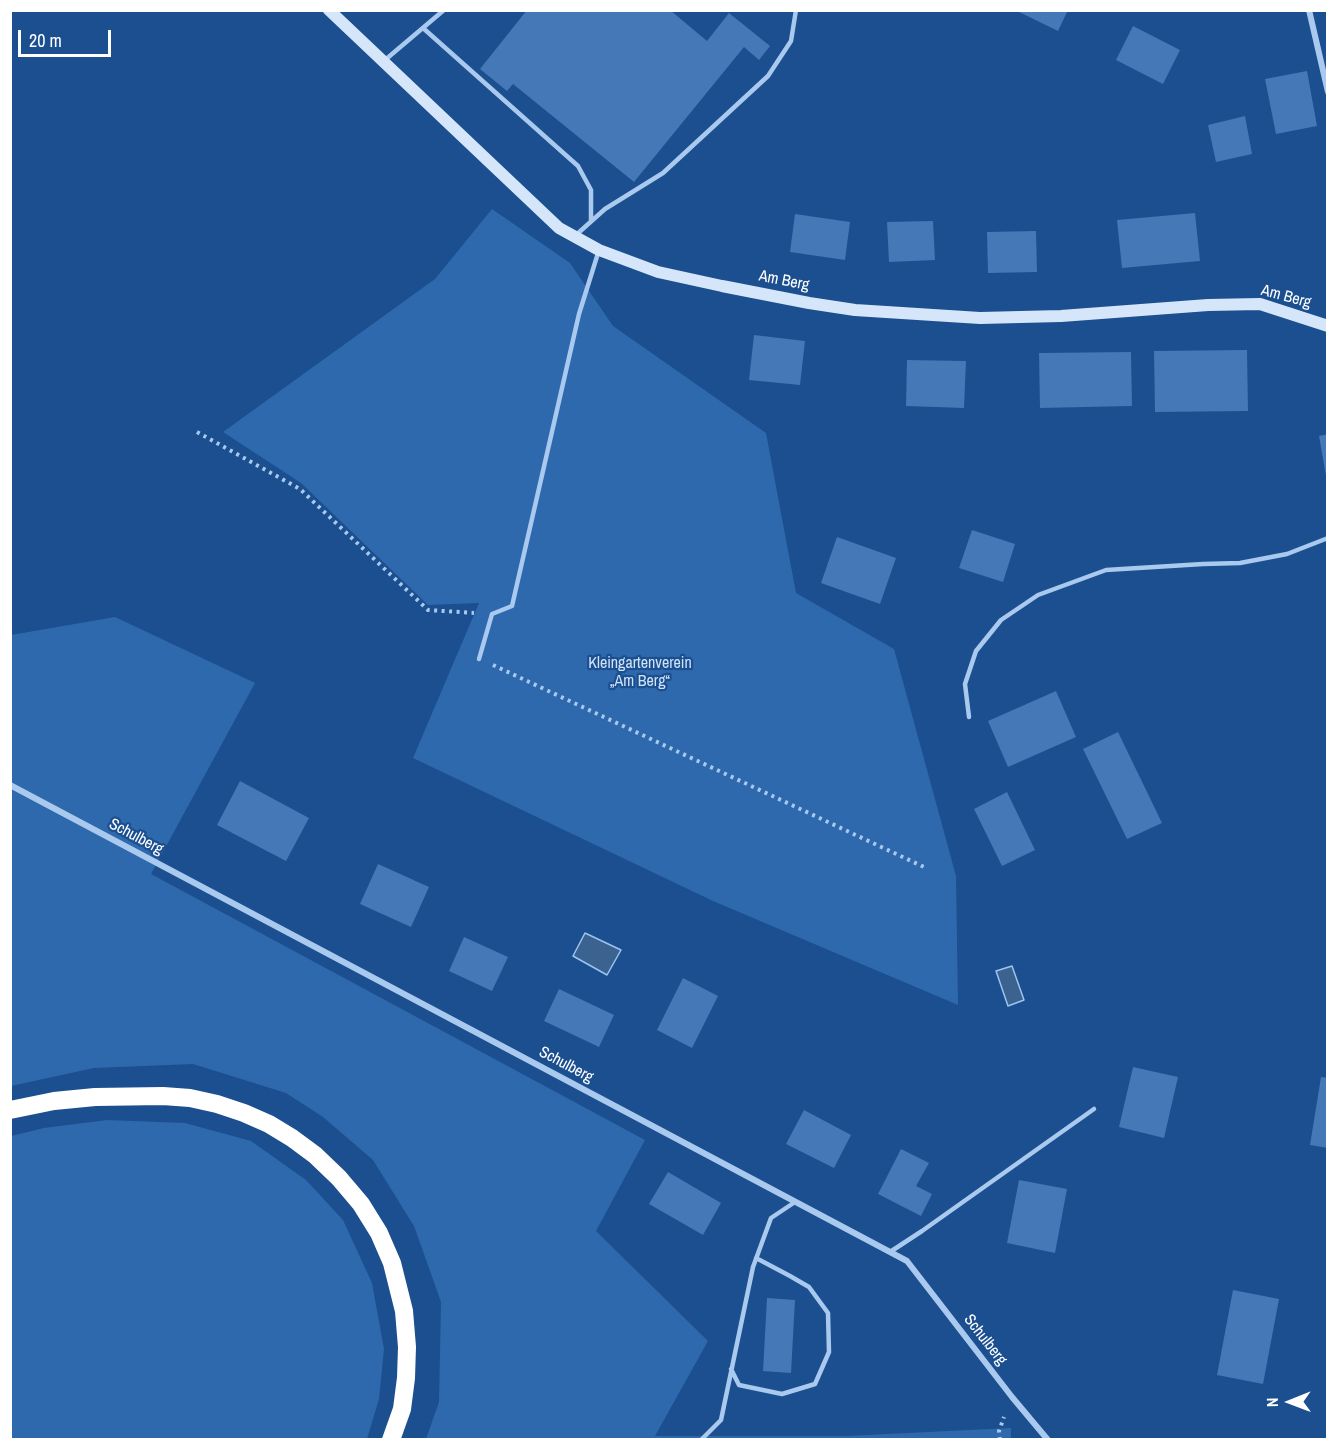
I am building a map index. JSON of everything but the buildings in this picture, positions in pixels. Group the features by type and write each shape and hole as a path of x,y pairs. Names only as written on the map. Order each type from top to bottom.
{"highway":[{"path":"10,1110 95,1096 190,1098 252,1116 285,1133 315,1155 361,1204 379,1233 392,1263 404,1311 407,1347 402,1409 391,1440"}],"street":[{"name":"Am Berg","path":"329,10 559,228 599,250 658,272 809,303 855,309 980,318 1061,316 1208,305 1260,304 1328,326"},
{"path":"1309,10 1328,92"},
{"name":"Schulberg","path":"10,785 906,1261 1048,1440"}],"lane":[{"path":"383,62 444,10"},
{"path":"574,237 605,209 663,173 768,76 791,41 796,10"},
{"path":"423,28 578,166 591,190 591,221"},
{"path":"479,658 492,614 512,606 579,314 599,250"},
{"path":"969,717 965,684 976,651 1001,620 1038,595 1106,570 1240,563 1287,554 1328,538"},
{"path":"890,1252 1094,1109"},
{"path":"701,1440 721,1420 756,1258 771,1218 795,1202"},
{"path":"731,1369 739,1385 782,1394 814,1384 829,1352 828,1313 809,1287 756,1258"}],"path":[{"path":"197,432 300,489 428,610 492,614"},
{"path":"479,658 924,867"}],"green space":[{"name":"Kleingartenverein „Am Berg“","path":"492,209 570,263 613,326 766,433 796,593 894,649 956,876 958,1005 713,901 413,758 479,603 428,605 301,483 223,432 435,279"},
{"path":"115,617 255,683 151,874 645,1140 596,1231 708,1341 655,1436 846,1436 1011,1428 1011,1439 426,1439 439,1402 441,1302 414,1226 373,1160 323,1117 286,1093 193,1064 94,1068 11,1086 11,635"},
{"path":"107,1120 185,1123 251,1141 306,1180 343,1220 372,1283 384,1349 379,1399 367,1439 11,1439 11,1136 44,1128"}],"shaded area":[{"path":"585,933 621,950 607,975 573,956"},
{"path":"1012,966 1024,1000 1008,1006 996,971"}]}
